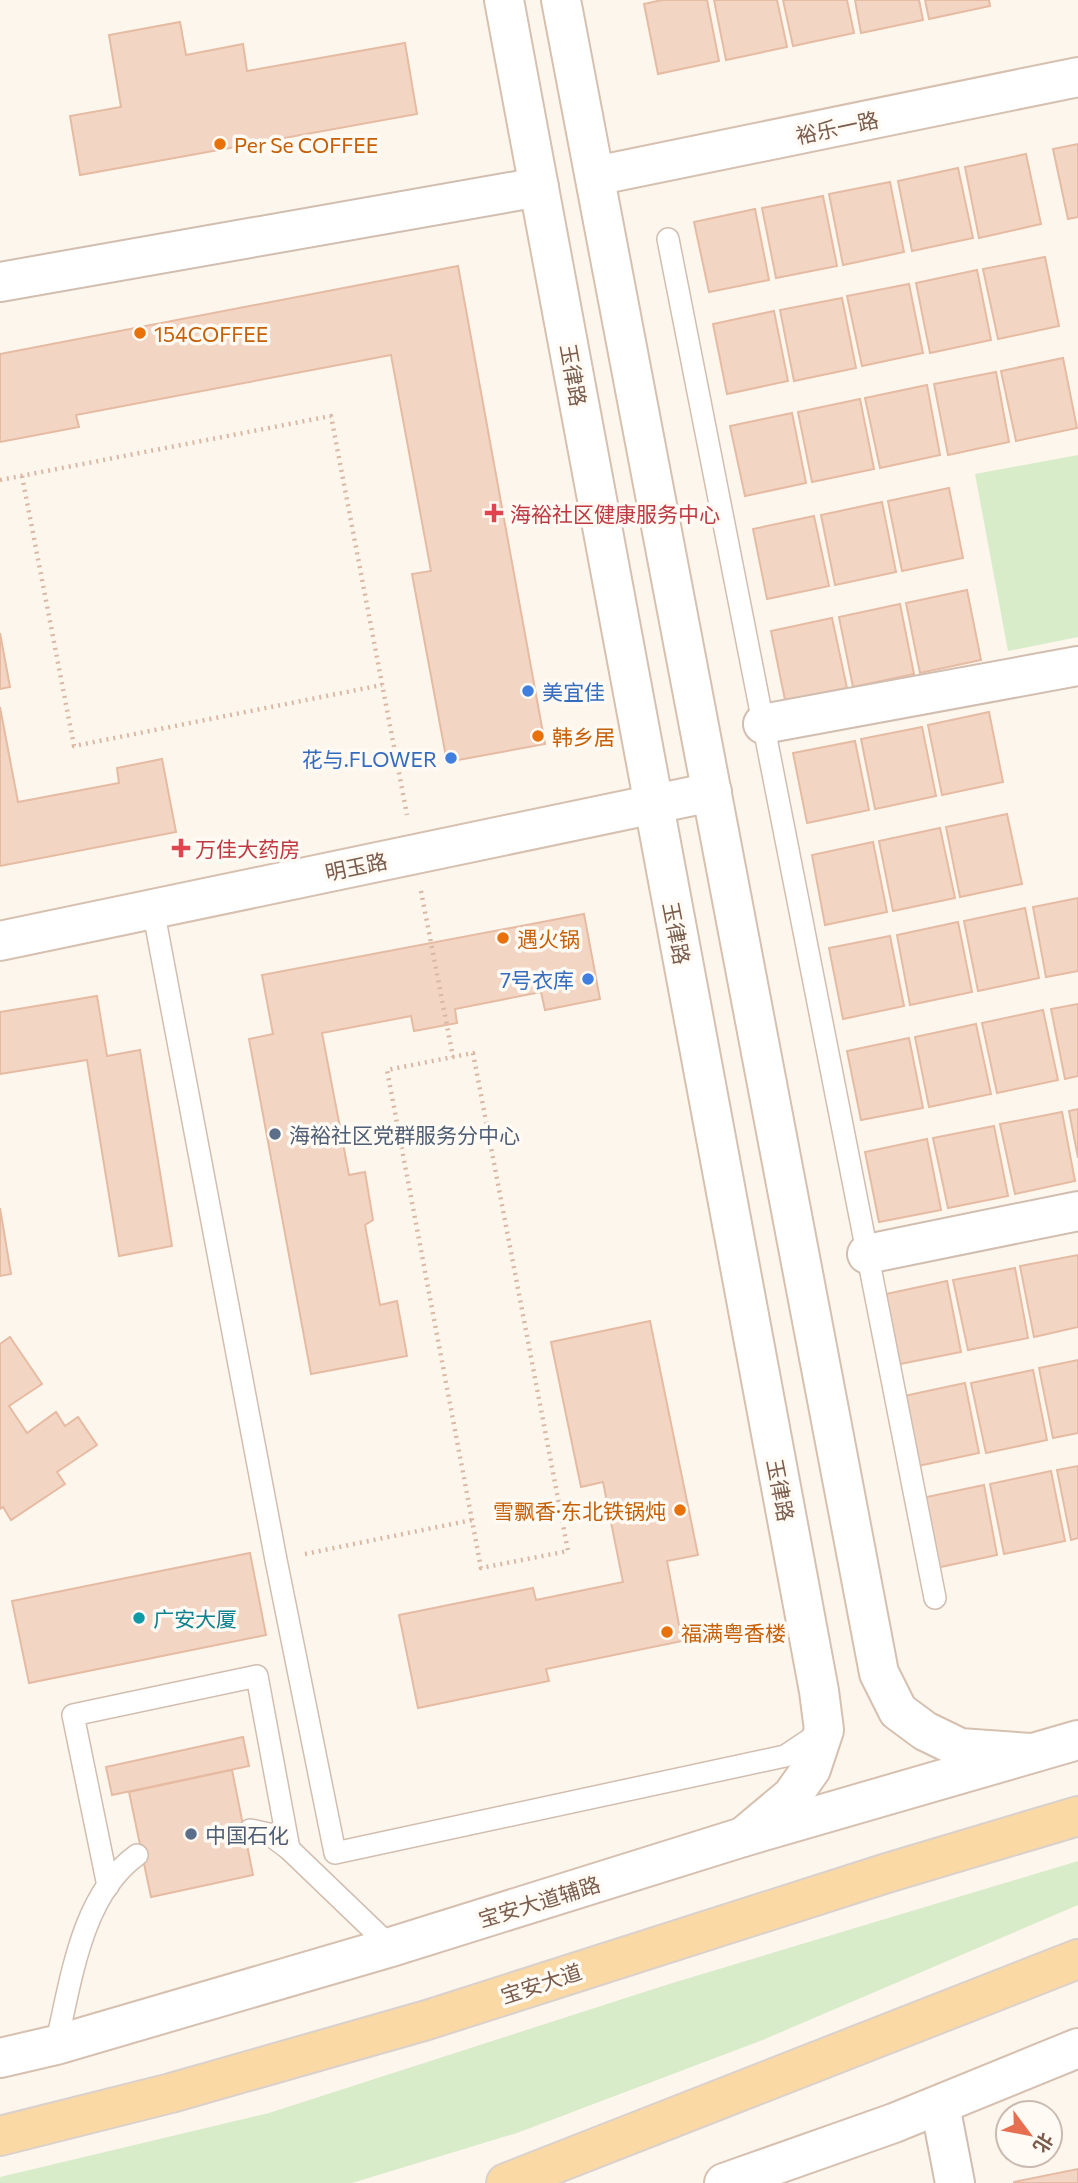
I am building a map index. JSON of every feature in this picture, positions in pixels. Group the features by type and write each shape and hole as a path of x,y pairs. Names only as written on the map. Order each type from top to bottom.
{"main road":[{"name":"玉律路","path":"504,0 819,1691 824,1730 811,1769 792,1796 743,1837"},
{"path":"562,0 880,1673 898,1711 925,1731 960,1748 1031,1754"},
{"name":"裕乐一路","path":"595,176 1078,77"},
{"path":"0,282 539,187"},
{"path":"763,724 1078,666"},
{"name":"明玉路","path":"0,941 712,792"},
{"path":"867,1254 1078,1211"},
{"name":"宝安大道辅路","path":"0,2058 56,2045 391,1947 743,1837 1078,1740"},
{"name":"宝安大道","path":"0,2136 171,2093 427,2020 1078,1815"},
{"path":"506,2183 1078,1959"},
{"path":"724,2183 894,2123 1078,2048"},
{"path":"940,2105 956,2183"}],"lane":[{"path":"668,239 935,1598"},
{"path":"153,909 276,1560 335,1853 785,1756 824,1730"},
{"path":"108,1886 73,1715 257,1676 289,1849"},
{"path":"250,1830 269,1834 289,1849 391,1947"},
{"path":"56,2045 87,1922 108,1886 125,1864 137,1855"}],"path":[{"path":"0,480 331,416 409,825"},
{"path":"22,476 74,746 382,685"},
{"path":"421,887 453,1057"},
{"path":"473,1053 568,1550 481,1568 472,1520 387,1070 473,1053"},
{"path":"276,1560 472,1520"}],"green space":[{"path":"1078,455 1078,637 1008,651 975,474"},
{"path":"1078,1861 1078,1905 765,2039 517,2133 352,2183 0,2183 0,2177 269,2113 669,1984"}],"building":[{"path":"662,0 707,0 719,61 658,74 644,4"},
{"path":"714,0 777,0 787,47 726,60"},
{"path":"783,0 847,0 854,33 793,46"},
{"path":"855,0 919,0 923,20 861,33"},
{"path":"925,0 989,0 990,6 929,19"},
{"path":"180,22 186,55 243,44 247,71 405,43 417,114 80,175 70,116 121,107 109,35"},
{"path":"1078,144 1078,217 1068,219 1053,149"},
{"path":"1026,154 1041,224 979,238 965,167"},
{"path":"958,168 973,238 912,251 898,181"},
{"path":"890,182 904,252 843,265 829,194"},
{"path":"823,196 837,266 776,278 762,208"},
{"path":"755,209 769,280 709,292 694,222"},
{"path":"1045,257 1059,326 998,339 983,269"},
{"path":"458,266 545,744 447,762 412,574 431,571 391,355 76,415 79,427 0,442 0,354"},
{"path":"977,270 991,340 930,353 916,283"},
{"path":"909,284 923,353 862,366 847,296"},
{"path":"842,298 856,368 794,381 780,310"},
{"path":"774,311 788,381 727,394 713,324"},
{"path":"1063,358 1077,428 1016,441 1001,371"},
{"path":"996,372 1009,442 948,455 934,384"},
{"path":"927,385 940,455 880,468 865,398"},
{"path":"860,399 874,469 812,482 798,412"},
{"path":"792,413 806,483 745,496 730,426"},
{"path":"949,488 963,558 902,571 888,501"},
{"path":"882,502 896,572 835,585 821,515"},
{"path":"814,516 829,586 767,599 753,529"},
{"path":"967,590 981,660 920,673 906,603"},
{"path":"900,604 914,674 853,687 839,617"},
{"path":"832,618 847,688 785,700 771,631"},
{"path":"0,633 10,687 0,689"},
{"path":"0,707 18,802 119,783 117,768 162,759 176,832 0,866"},
{"path":"989,712 1003,782 942,795 928,725"},
{"path":"922,727 936,796 875,809 861,739"},
{"path":"855,741 869,810 807,823 793,753"},
{"path":"1007,814 1022,884 960,897 946,827"},
{"path":"940,828 955,898 893,911 879,841"},
{"path":"873,842 887,912 825,925 812,855"},
{"path":"1078,898 1078,971 1046,977 1033,907"},
{"path":"1025,908 1039,978 978,991 964,921"},
{"path":"584,914 600,999 545,1010 541,992 455,1009 457,1023 414,1031 411,1016 322,1033 349,1175 365,1172 373,1220 365,1225 380,1305 397,1301 407,1356 311,1374 249,1039 273,1034 262,975"},
{"path":"958,922 972,992 910,1005 897,935"},
{"path":"890,936 904,1006 843,1019 829,948"},
{"path":"97,996 107,1056 140,1050 172,1246 119,1256 87,1060 0,1074 0,1012"},
{"path":"1078,1004 1078,1076 1065,1079 1051,1009"},
{"path":"1043,1010 1058,1080 997,1093 982,1023"},
{"path":"976,1024 991,1094 929,1107 915,1037"},
{"path":"909,1038 923,1108 861,1120 847,1051"},
{"path":"1078,1109 1078,1158 1069,1111"},
{"path":"1062,1112 1075,1181 1015,1194 1000,1124"},
{"path":"994,1126 1008,1196 948,1208 933,1138"},
{"path":"927,1139 941,1210 879,1222 865,1152"},
{"path":"0,1208 11,1274 0,1276"},
{"path":"1078,1255 1078,1327 1034,1337 1020,1266"},
{"path":"1015,1268 1028,1338 968,1350 953,1280"},
{"path":"947,1281 961,1352 900,1364 886,1294"},
{"path":"650,1321 698,1555 667,1561 682,1641 546,1669 549,1681 418,1708 399,1615 533,1588 536,1600 623,1582 603,1482 581,1487 551,1342"},
{"path":"10,1337 42,1384 9,1406 27,1433 56,1412 65,1426 78,1417 97,1445 57,1472 65,1484 11,1520 3,1507 0,1509 0,1344"},
{"path":"1078,1360 1078,1433 1053,1438 1039,1368"},
{"path":"1033,1370 1047,1440 986,1453 971,1383"},
{"path":"965,1383 979,1453 918,1466 904,1396"},
{"path":"1078,1466 1078,1538 1071,1540 1057,1470"},
{"path":"1051,1471 1065,1541 1004,1554 990,1484"},
{"path":"984,1485 997,1555 936,1568 922,1498"},
{"name":"广安大厦","path":"250,1553 266,1635 29,1683 12,1601"},
{"path":"243,1737 249,1766 112,1795 106,1767"},
{"name":"中国石化","path":"232,1770 253,1875 151,1897 129,1792"},
{"path":"1078,2169 1078,2183 1014,2183 1014,2182"}],"place":[{"name":"Per Se COFFEE","path":"220,144"},
{"name":"154COFFEE","path":"140,333"},
{"name":"海裕社区健康服务中心","path":"494,513"},
{"name":"美宜佳","path":"528,691"},
{"name":"韩乡居","path":"538,736"},
{"name":"花与.FLOWER","path":"451,758"},
{"name":"万佳大药房","path":"181,848"},
{"name":"遇火锅","path":"503,938"},
{"name":"7号衣库","path":"588,979"},
{"name":"海裕社区党群服务分中心","path":"275,1134"},
{"name":"雪飘香·东北铁锅炖","path":"680,1510"},
{"name":"广安大厦","path":"139,1618"},
{"name":"福满粤香楼","path":"667,1632"},
{"name":"中国石化","path":"191,1834"}]}
